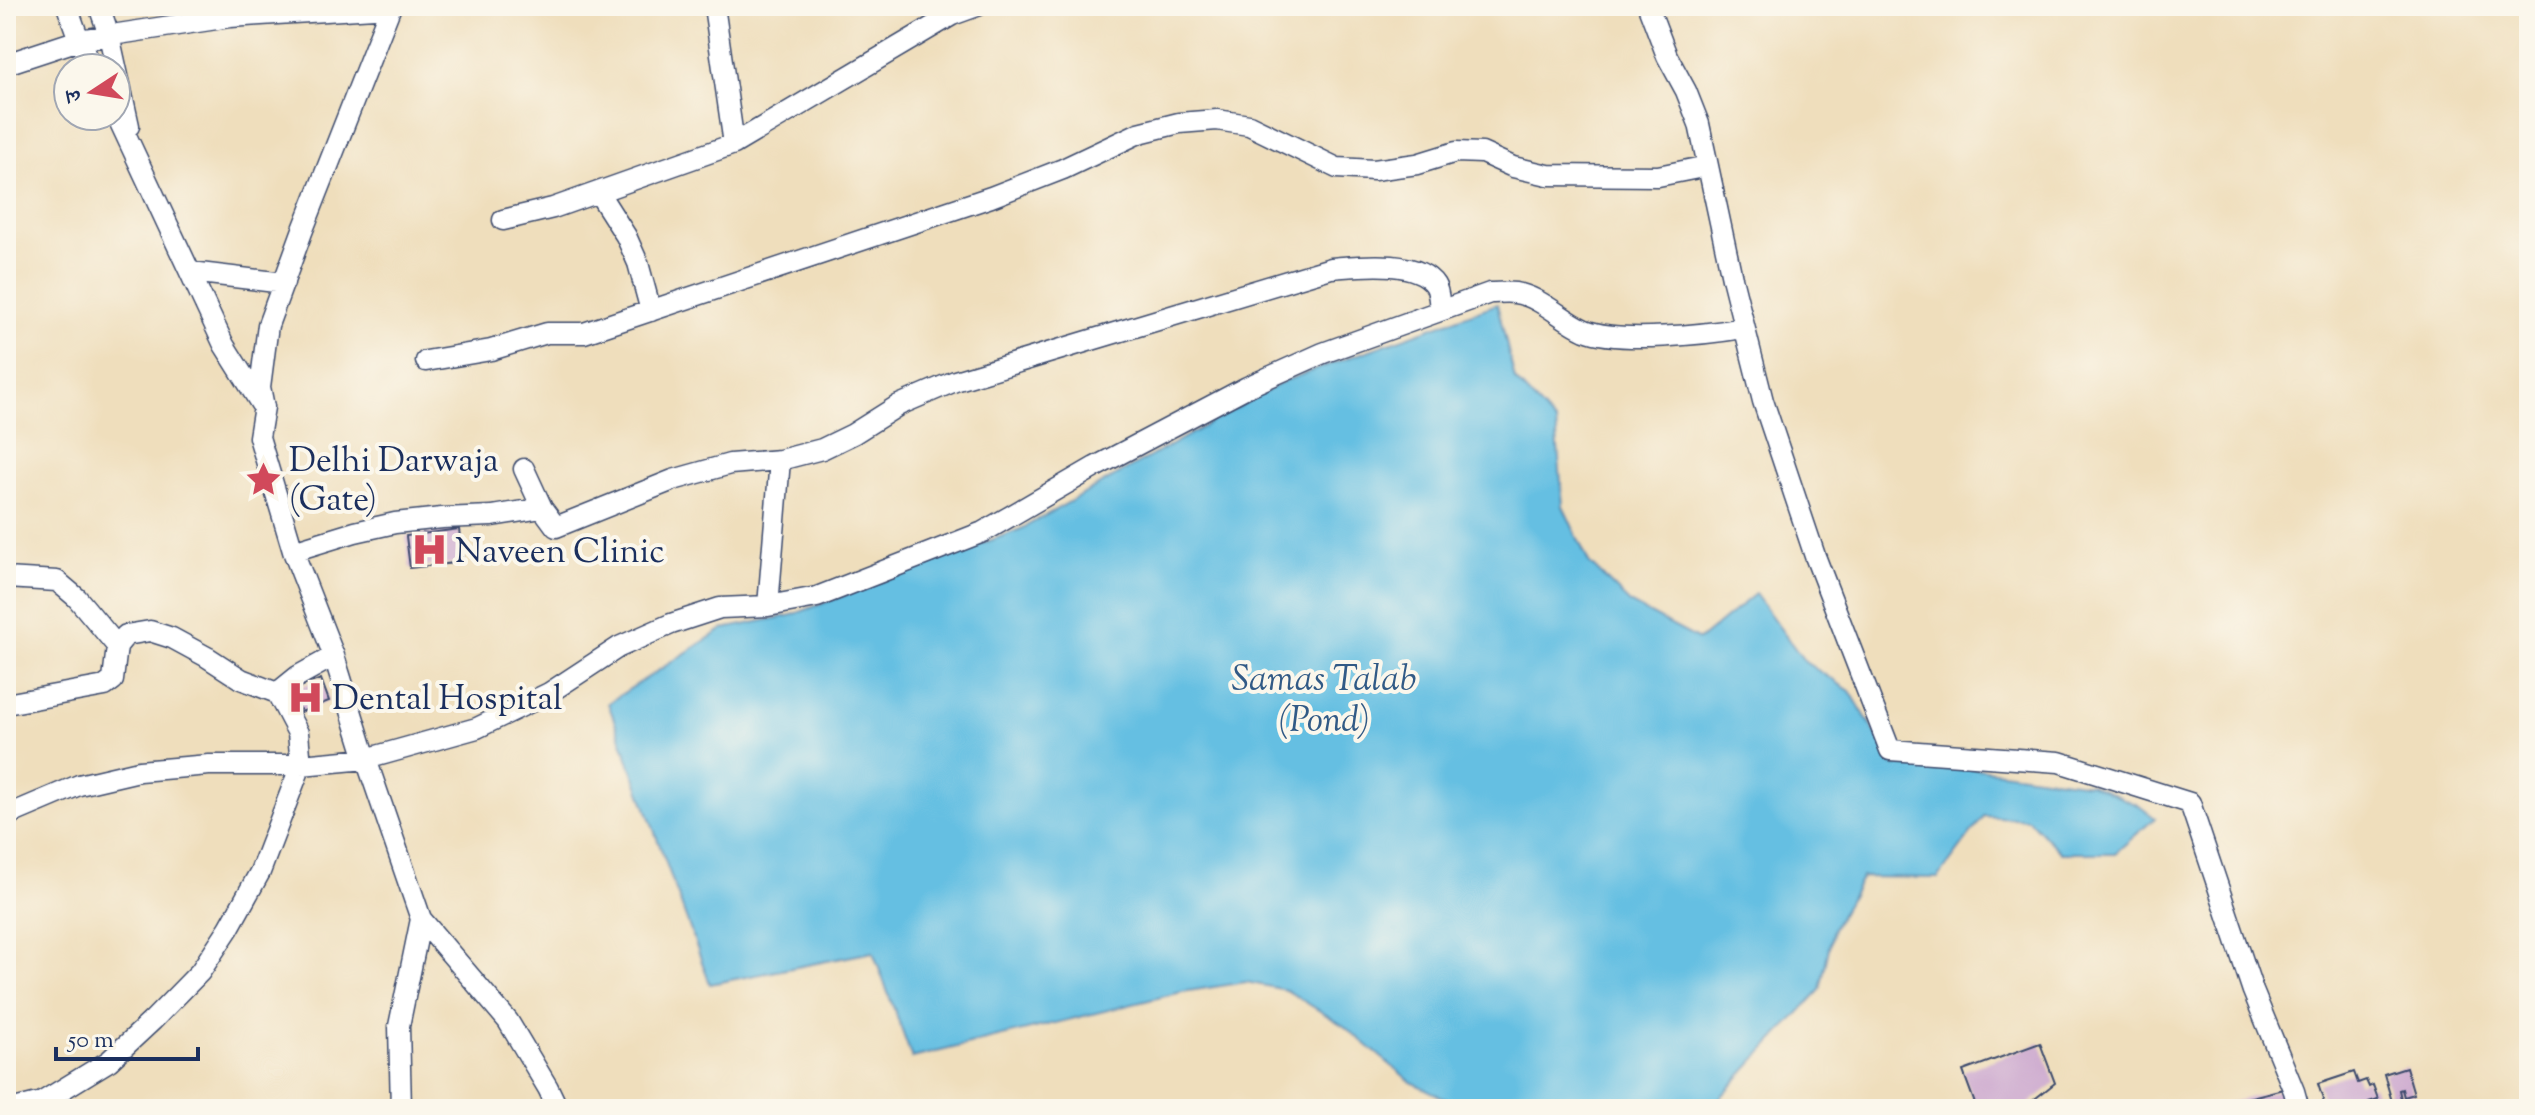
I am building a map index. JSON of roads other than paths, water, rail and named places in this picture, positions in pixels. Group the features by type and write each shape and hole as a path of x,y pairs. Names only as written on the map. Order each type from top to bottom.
{"street":[{"path":"67,6 85,52"},
{"path":"99,6 109,35 136,153"},
{"path":"714,6 734,144"},
{"path":"503,220 553,208 734,144 952,15 977,6"},
{"path":"1648,6 1667,56 1695,113 1763,401 1815,556 1890,750 2059,762 2190,803 2253,991 2299,1109"},
{"path":"6,64 79,40 230,17 391,7 268,325 260,387 264,407 259,437 293,551 334,656 421,919 508,1021 558,1109"},
{"path":"426,361 491,350 547,333 584,333 991,197 1063,169 1139,133 1179,123 1217,120 1249,125 1337,168 1374,170 1417,164 1456,152 1482,153 1513,167 1548,175 1658,176 1708,166"},
{"path":"125,132 224,345 264,407"},
{"path":"598,192 626,236 638,263 651,311"},
{"path":"524,469 542,508 556,527 673,480 730,464 780,460 822,449 899,405 955,381 1331,268 1370,265 1404,268 1426,276 1437,286 1440,309"},
{"path":"191,272 284,283"},
{"path":"6,816 79,785 139,771 209,765 301,765 366,759 477,728 549,693 619,647 671,624 720,608 768,606 817,597 983,532 1095,467 1247,387 1323,353 1490,293 1516,293 1534,300 1589,332 1648,336 1708,334 1744,328"},
{"path":"768,606 780,460"},
{"path":"293,551 395,523 492,516 542,508"},
{"path":"6,578 57,581 77,598 117,646"},
{"path":"6,704 105,686 113,680 117,646 126,635 150,631 172,638 241,679 277,693 298,733 301,765 260,872 200,972 109,1061 42,1102 14,1109"},
{"path":"277,693 298,676 334,656"},
{"path":"401,1109 399,1026 421,919"}],"water":[{"name":"Samas Talab (Pond)","path":"1497,304 1515,380 1556,423 1563,506 1589,563 1631,604 1699,640 1755,594 1805,662 1850,691 1895,766 1950,765 2090,784 2138,805 2155,818 2115,853 2061,853 2028,819 1984,816 1938,878 1862,877 1833,929 1820,990 1721,1097 1706,1109 1467,1109 1411,1082 1344,1026 1286,990 1246,982 1182,992 912,1058 873,952 710,984 608,703 723,629 792,615 1021,529 1287,380"}],"place":[{"name":"Delhi Darwaja (Gate)","path":"263,479"},
{"name":"Naveen Clinic","path":"429,550"},
{"name":"Dental Hospital","path":"306,697"}]}
